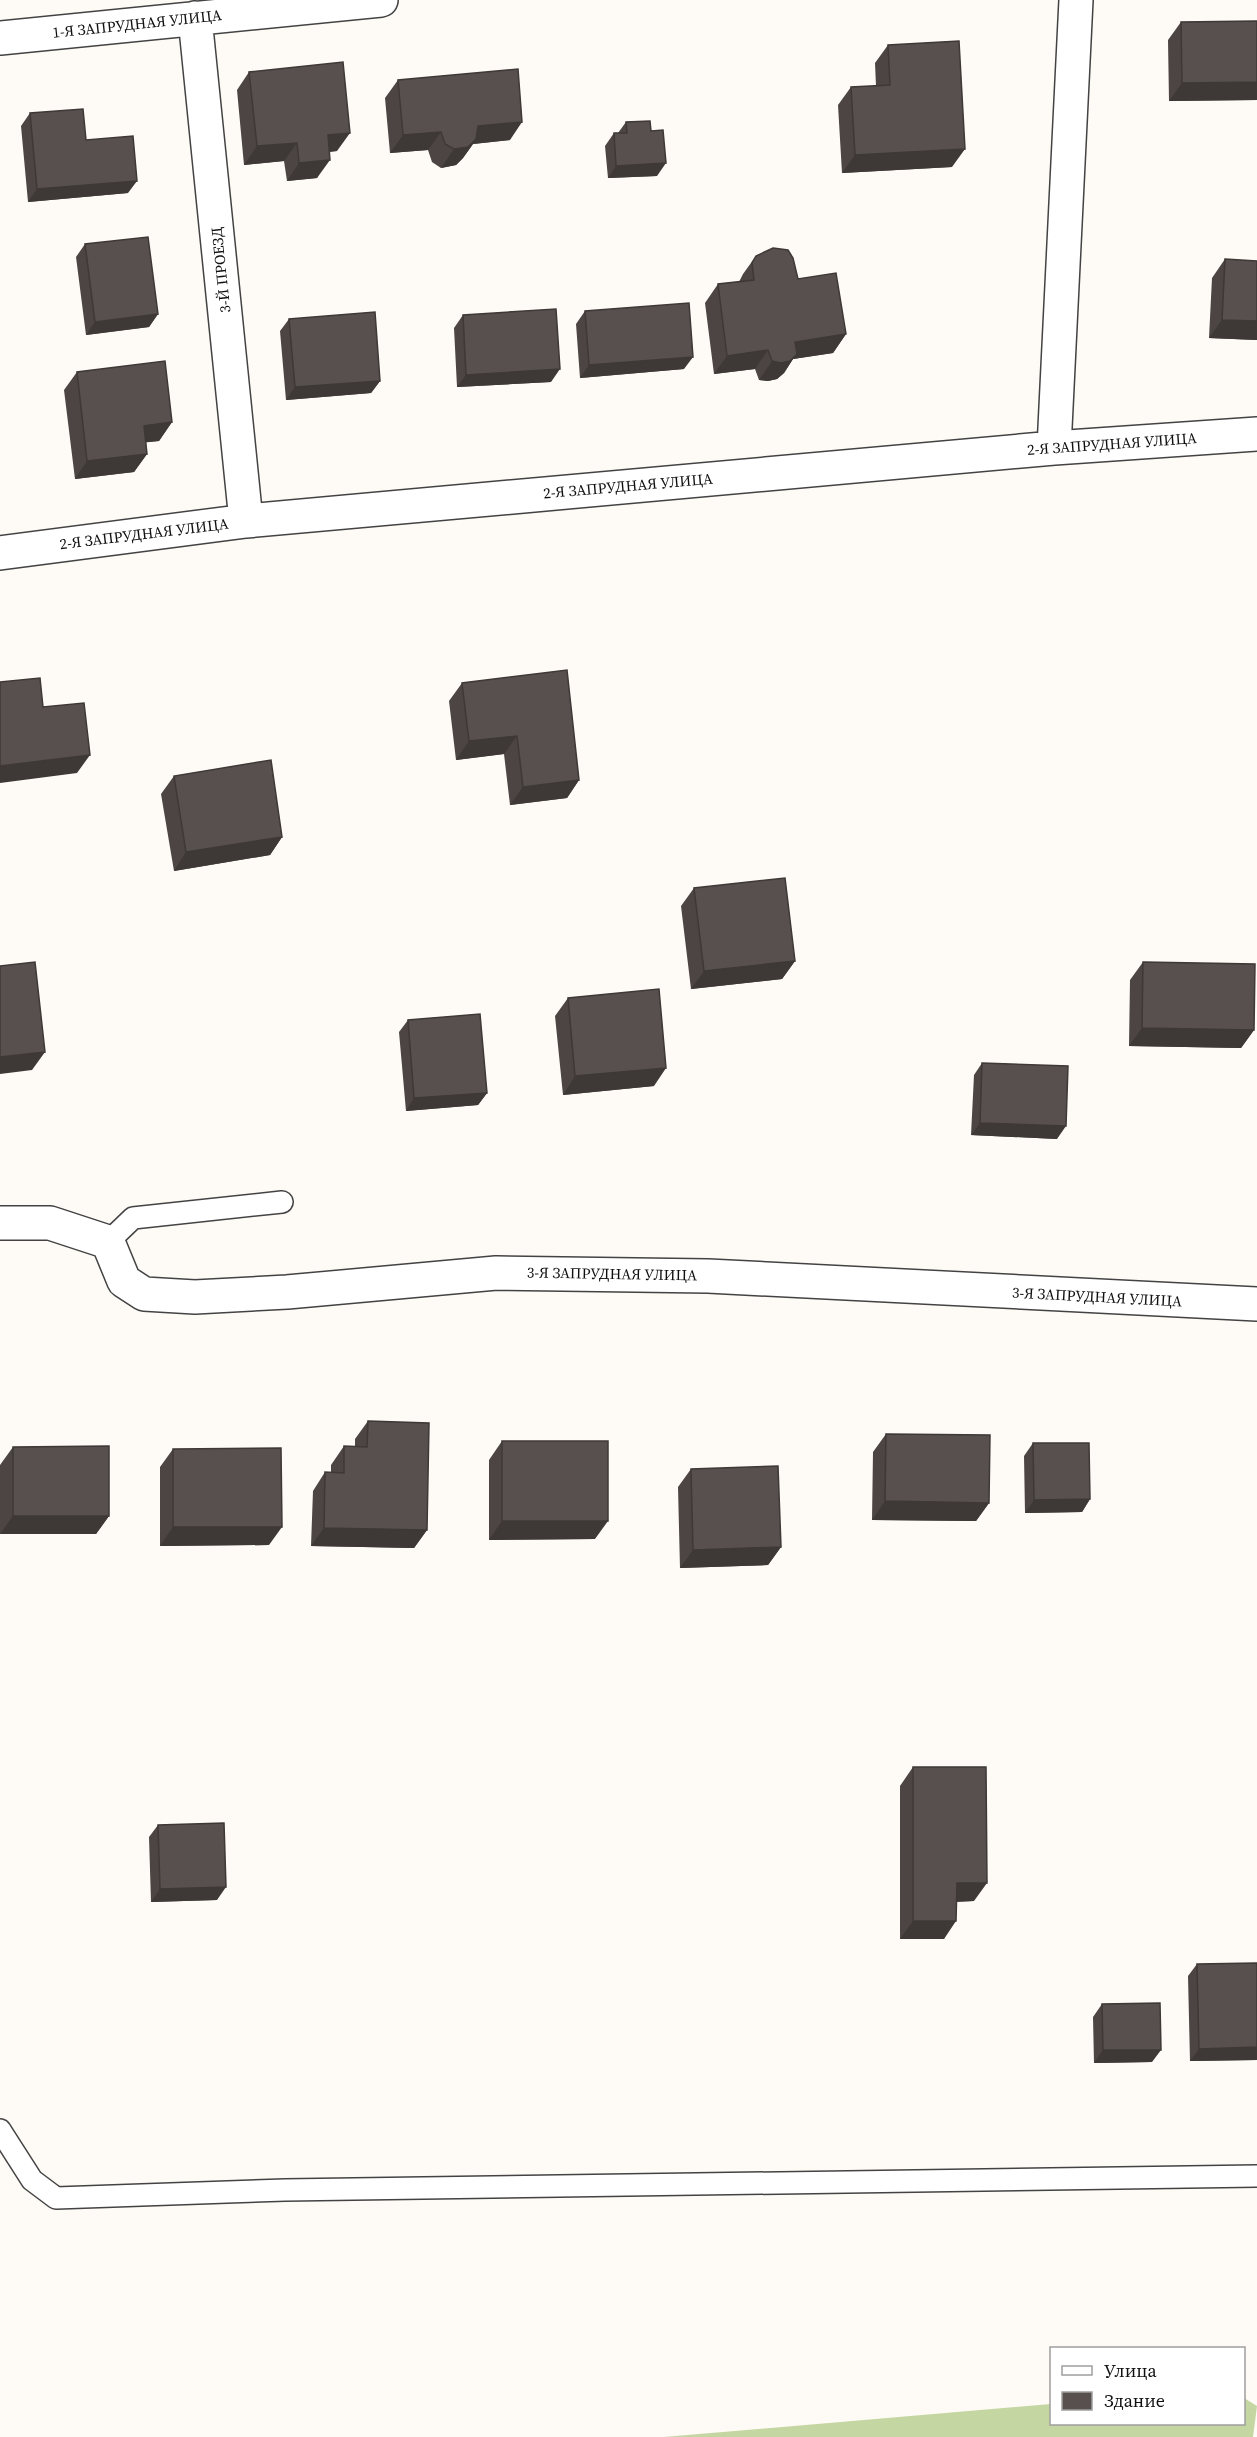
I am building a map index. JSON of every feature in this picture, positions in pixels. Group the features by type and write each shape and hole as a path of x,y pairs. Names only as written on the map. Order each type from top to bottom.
{"street":[{"name":"1-Я ЗАПРУДНАЯ УЛИЦА","path":"0,38 381,0"},
{"path":"1054,448 1076,0"},
{"name":"3-Й ПРОЕЗД","path":"195,18 246,521"},
{"name":"2-Я ЗАПРУДНАЯ УЛИЦА","path":"0,553 246,521 1054,448 1257,434"},
{"path":"0,1223 50,1223 108,1242"},
{"name":"3-Я ЗАПРУДНАЯ УЛИЦА","path":"108,1242 124,1281 144,1294 154,1295 195,1297 287,1293 496,1273 708,1276 1257,1304"}],"lane":[{"path":"108,1242 133,1218 282,1202"},
{"path":"0,2130 32,2180 56,2198 285,2190 1257,2176"}],"green space":[{"path":"1245,2399 1257,2406 1253,2437 664,2437 1050,2404 1050,2425 1245,2425"}],"building":[{"path":"1257,21 1257,82 1182,83 1181,22"},
{"path":"959,41 965,149 855,155 851,87 890,85 888,45"},
{"path":"343,62 350,133 328,135 330,160 299,163 297,143 257,146 249,72"},
{"path":"518,69 522,122 478,126 476,139 468,147 454,149 445,144 441,132 403,135 398,80"},
{"path":"83,109 86,140 133,136 137,181 37,189 30,113"},
{"path":"650,121 651,131 663,130 666,163 616,166 614,133 627,133 626,122"},
{"path":"148,237 158,314 95,322 85,244"},
{"path":"773,248 788,250 793,258 798,279 836,273 846,334 795,342 797,354 790,361 781,363 772,361 768,350 727,356 718,284 754,280 752,263 756,256"},
{"path":"1225,259 1257,261 1257,321 1222,320"},
{"path":"689,303 693,357 589,365 585,311"},
{"path":"556,309 560,369 466,375 463,315"},
{"path":"375,312 380,381 295,387 289,319"},
{"path":"165,361 172,422 144,426 147,454 87,461 77,372"},
{"path":"567,670 579,780 523,787 517,736 469,741 462,683"},
{"path":"40,678 43,707 84,703 90,755 0,766 0,682"},
{"path":"271,760 282,837 186,852 174,776"},
{"path":"785,878 795,961 704,971 694,888"},
{"path":"35,962 45,1052 0,1057 0,966"},
{"path":"1143,962 1255,964 1254,1030 1142,1028"},
{"path":"659,989 666,1068 575,1076 568,998"},
{"path":"480,1014 487,1093 414,1098 408,1020"},
{"path":"982,1063 1068,1066 1066,1126 980,1123"},
{"path":"368,1421 429,1423 427,1530 324,1528 325,1472 344,1473 344,1446 367,1447"},
{"path":"886,1434 990,1435 989,1503 885,1501"},
{"path":"502,1441 608,1441 608,1521 502,1521"},
{"path":"1033,1443 1089,1443 1090,1499 1034,1500"},
{"path":"109,1446 109,1516 13,1516 13,1447"},
{"path":"281,1448 282,1527 173,1527 173,1449"},
{"path":"778,1466 781,1547 693,1550 691,1469"},
{"path":"913,1767 986,1767 987,1883 957,1883 956,1921 913,1921"},
{"path":"224,1823 226,1887 160,1889 158,1825"},
{"path":"1257,1963 1257,2047 1199,2049 1197,1964"},
{"path":"1160,2003 1161,2050 1103,2050 1102,2004"}]}
